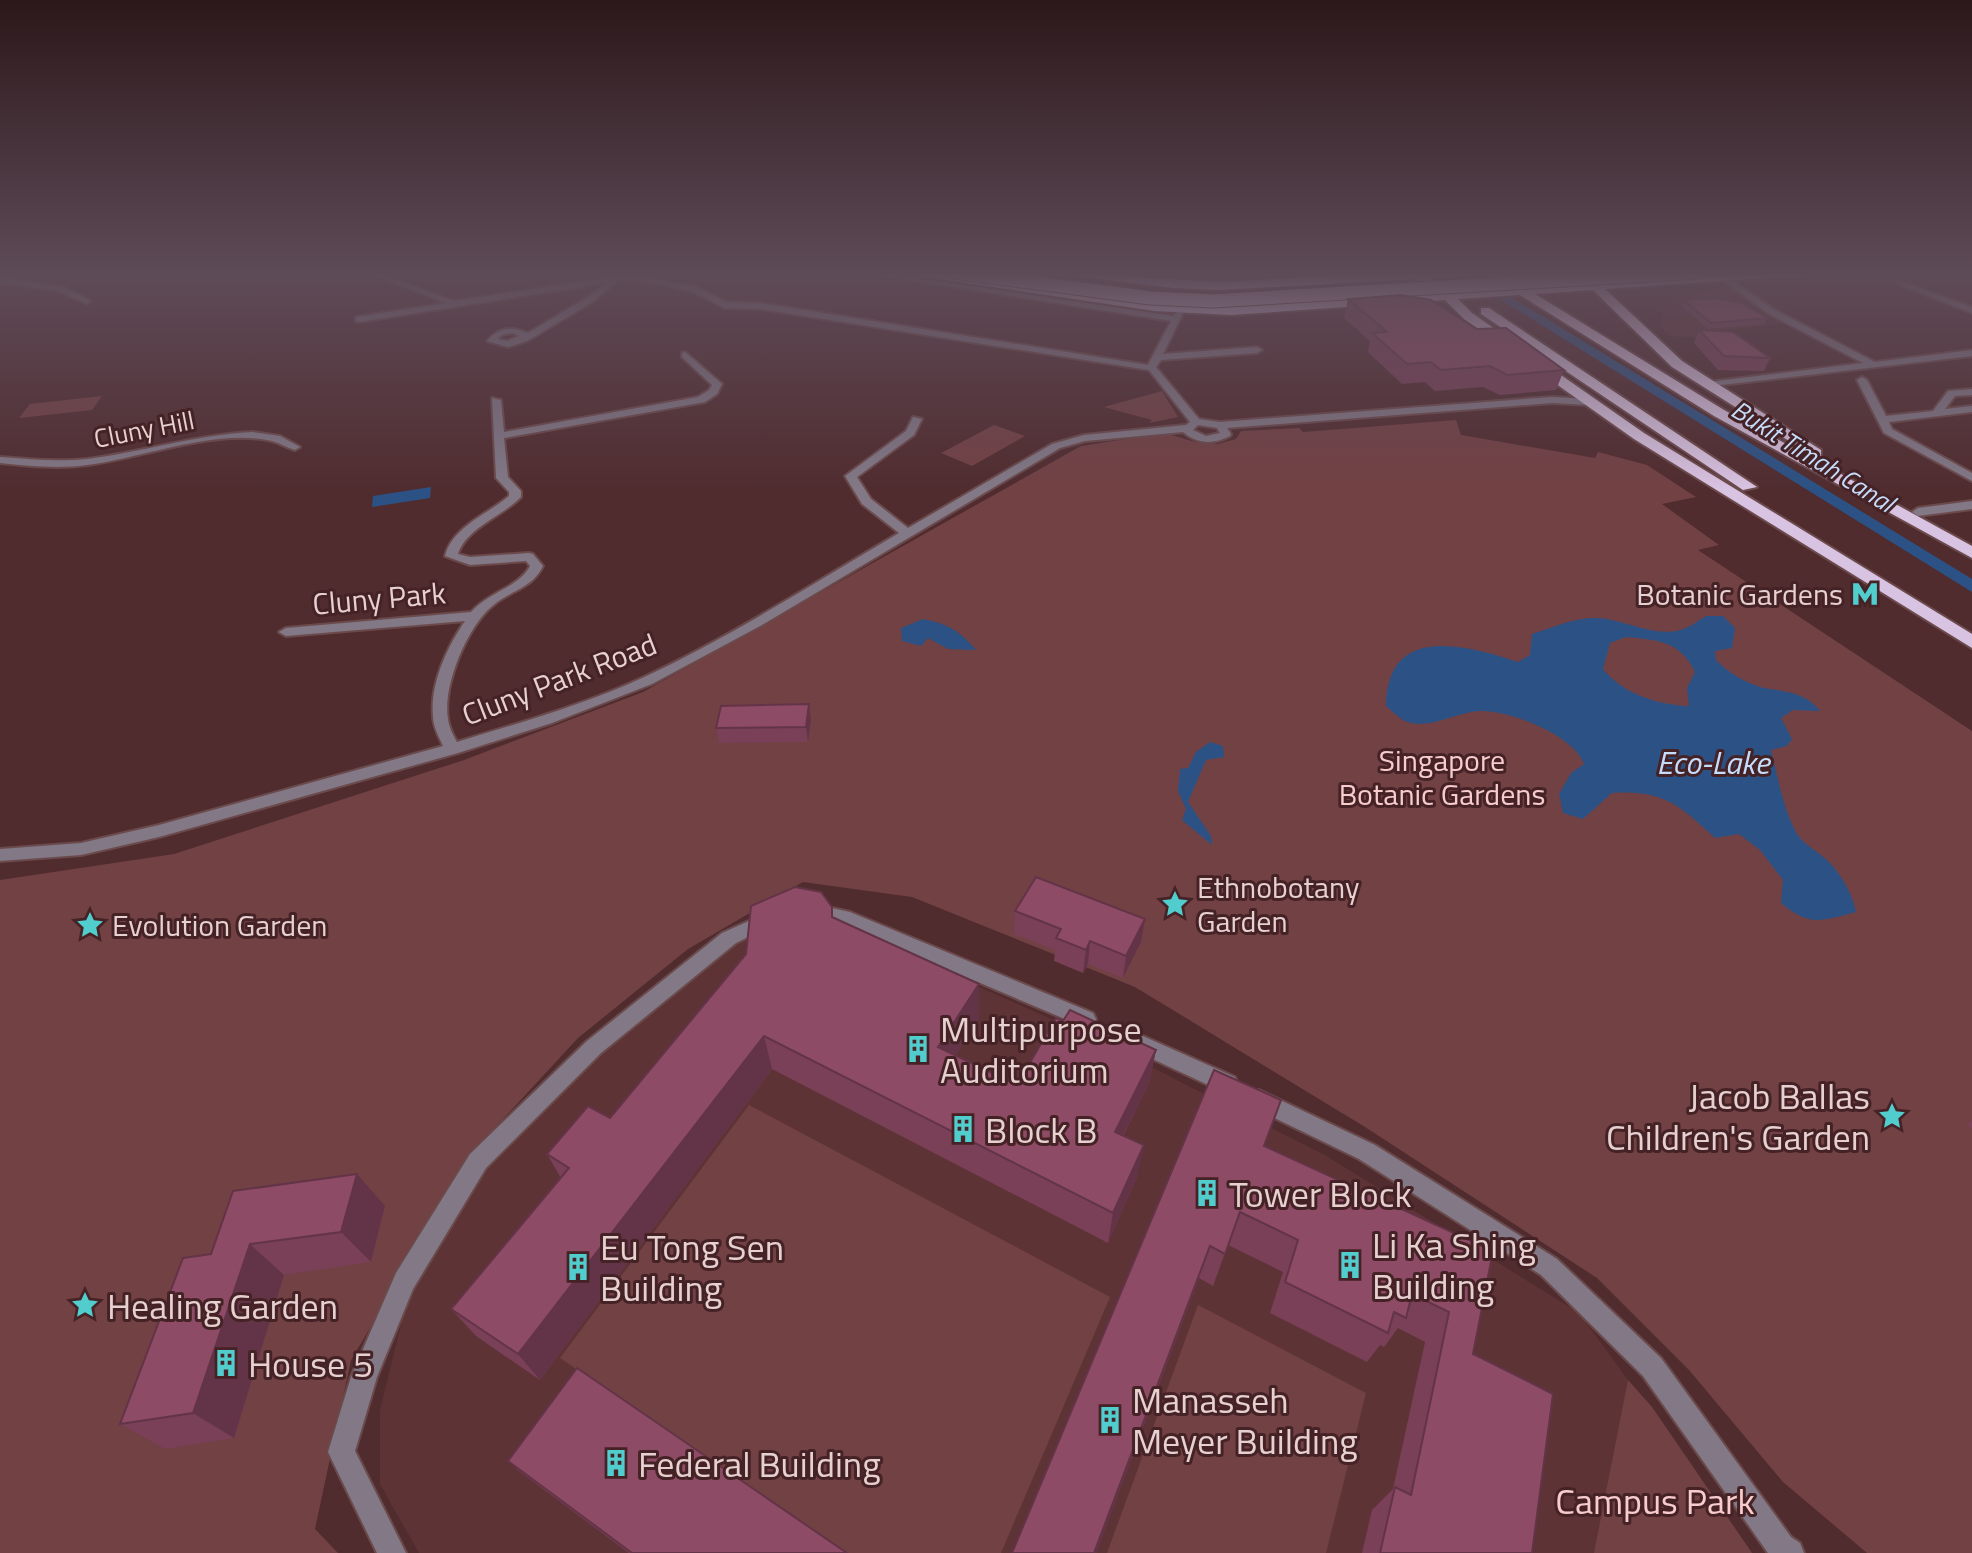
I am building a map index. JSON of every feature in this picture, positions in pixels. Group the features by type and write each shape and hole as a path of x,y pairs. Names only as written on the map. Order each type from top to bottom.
{"highway":[{"path":"1508,344 1582,397 1972,642"},
{"path":"1535,344 1972,630"},
{"path":"1609,344 1746,428 1972,553"},
{"path":"1656,344 1677,364 1708,385 1972,542"}],"street":[{"path":"1031,344 1154,362 1257,350"},
{"path":"1154,362 1163,344"},
{"path":"1835,344 1876,366"},
{"path":"1708,385 1972,353"},
{"path":"500,436 701,400 718,385 685,355"},
{"path":"1154,362 1192,425 1193,436 1212,440 1226,434 1220,425"},
{"path":"1862,380 1888,431 1972,478"},
{"path":"1936,414 1952,393 1972,392"},
{"path":"1192,425 1582,397"},
{"name":"Cluny Park","path":"452,749 439,716 455,647 489,601 535,573 537,566 529,557 470,561 451,556 453,545 462,536 515,497 515,491 502,478 496,400"},
{"path":"1881,420 1972,409"},
{"path":"908,534 865,501 853,486 851,476 910,433 917,419"},
{"name":"Cluny Park Road","path":"0,855 81,849 159,831 452,749 647,681 908,534 1056,446 1084,438 1192,425"},
{"name":"Cluny Hill","path":"0,460 86,462 225,437 268,438 287,441 295,447"},
{"path":"1918,512 1972,505"},
{"name":"Cluny Park","path":"286,632 476,616"},
{"path":"392,1553 341,1452 364,1377 404,1281 478,1161 594,1047 729,938 762,921 801,908 844,917 1116,1033 1367,1152 1549,1267 1652,1367 1781,1547 1790,1553"}],"shaded area":[{"path":"824,918 1094,1038 1325,1155 1579,1313 1652,1407 1752,1553 419,1553 380,1484 380,1410 408,1296 487,1170 586,1066 742,937"}],"green space":[{"path":"1162,391 1178,417 1149,423 1152,420 1104,407"},
{"path":"102,396 92,410 19,418 30,404"},
{"name":"Singapore Botanic Gardens","path":"1456,420 1461,435 1595,458 1598,452 1647,465 1696,497 1662,504 1719,545 1698,550 1972,731 1972,1553 1867,1553 1783,1482 1689,1370 1597,1278 1365,1127 1135,987 912,897 803,882 688,949 578,1038 479,1145 351,1360 315,1529 338,1553 0,1553 0,880 174,854 464,760 643,692 1081,446 1165,433 1195,442 1218,444 1236,439 1241,431 1299,428 1303,432"},
{"path":"994,425 1025,436 972,466 941,453"},
{"path":"749,1105 1110,1297 1001,1553 847,1553 560,1358"},
{"path":"1198,1305 1366,1393 1326,1553 1107,1553"},
{"name":"Campus Park","path":"1628,1380 1652,1407 1752,1553 1594,1553"}],"water":[{"path":"431,487 430,498 372,507 373,496"},
{"name":"Eco-Lake","path":"1707,616 1723,616 1735,628 1732,648 1715,651 1716,660 1726,669 1757,686 1801,696 1820,711 1793,710 1781,718 1792,739 1787,746 1771,750 1784,804 1797,834 1839,874 1850,892 1856,912 1816,920 1791,911 1781,903 1783,880 1760,850 1739,834 1715,838 1680,808 1657,797 1612,793 1583,819 1563,813 1559,794 1571,773 1584,764 1567,743 1538,726 1506,714 1478,711 1431,723 1413,724 1386,706 1390,680 1400,662 1414,651 1433,646 1454,647 1518,662 1530,655 1532,634 1570,621 1605,619 1663,632 1686,628","holes":["1626,637 1658,641 1682,654 1695,672 1687,688 1689,706 1642,696 1611,678 1603,669 1610,643"]},
{"path":"923,619 953,629 976,650 948,649 928,638 921,646 902,641 901,628"},
{"path":"1210,742 1223,746 1224,757 1206,760 1188,802 1211,836 1212,845 1182,820 1186,809 1178,791 1180,769 1188,768 1196,752"}],"building":[{"path":"1385,344 1529,344 1564,370 1507,375 1490,366 1441,370 1431,362 1407,364"},
{"path":"1713,344 1751,344 1770,358 1724,356"},
{"path":"809,704 806,727 716,728 721,706"},
{"path":"1036,877 1145,919 1126,956 1090,941 1086,950 1056,938 1061,929 1015,911"},
{"path":"795,887 821,892 832,907 832,917 979,984 938,1047 1017,1085 1056,1018 1063,1021 1070,1010 1156,1050 1115,1132 1144,1145 1113,1213 764,1036 518,1354 451,1309 569,1168 547,1154 588,1106 610,1118 746,954 751,906"},
{"path":"1214,1070 1281,1100 1264,1146 1493,1251 1473,1354 1553,1394 1532,1553 1380,1553 1395,1487 1411,1495 1449,1312 1412,1294 1406,1318 1394,1312 1388,1333 1285,1282 1298,1240 1240,1212 1225,1254 1210,1246 1094,1553 1012,1553"},
{"path":"357,1174 341,1232 250,1244 193,1413 120,1424 183,1258 211,1254 233,1191"},
{"name":"Federal Building","path":"577,1368 847,1553 632,1553 508,1461"}],"waterway":[{"name":"Bukit Timah Canal","path":"1579,344 1972,587"}],"place":[{"name":"Botanic Gardens","path":"1865,594"},
{"name":"Ethnobotany Garden","path":"1175,904"},
{"name":"Evolution Garden","path":"90,925"},
{"name":"Multipurpose Auditorium","path":"918,1049"},
{"name":"Jacob Ballas Children's Garden","path":"1892,1116"},
{"name":"Block B","path":"963,1129"},
{"name":"Tower Block","path":"1207,1193"},
{"name":"Li Ka Shing Building","path":"1350,1265"},
{"name":"Eu Tong Sen Building","path":"578,1267"},
{"name":"Healing Garden","path":"85,1305"},
{"name":"House 5","path":"226,1363"},
{"name":"Manasseh Meyer Building","path":"1110,1420"},
{"name":"Federal Building","path":"616,1463"}]}
